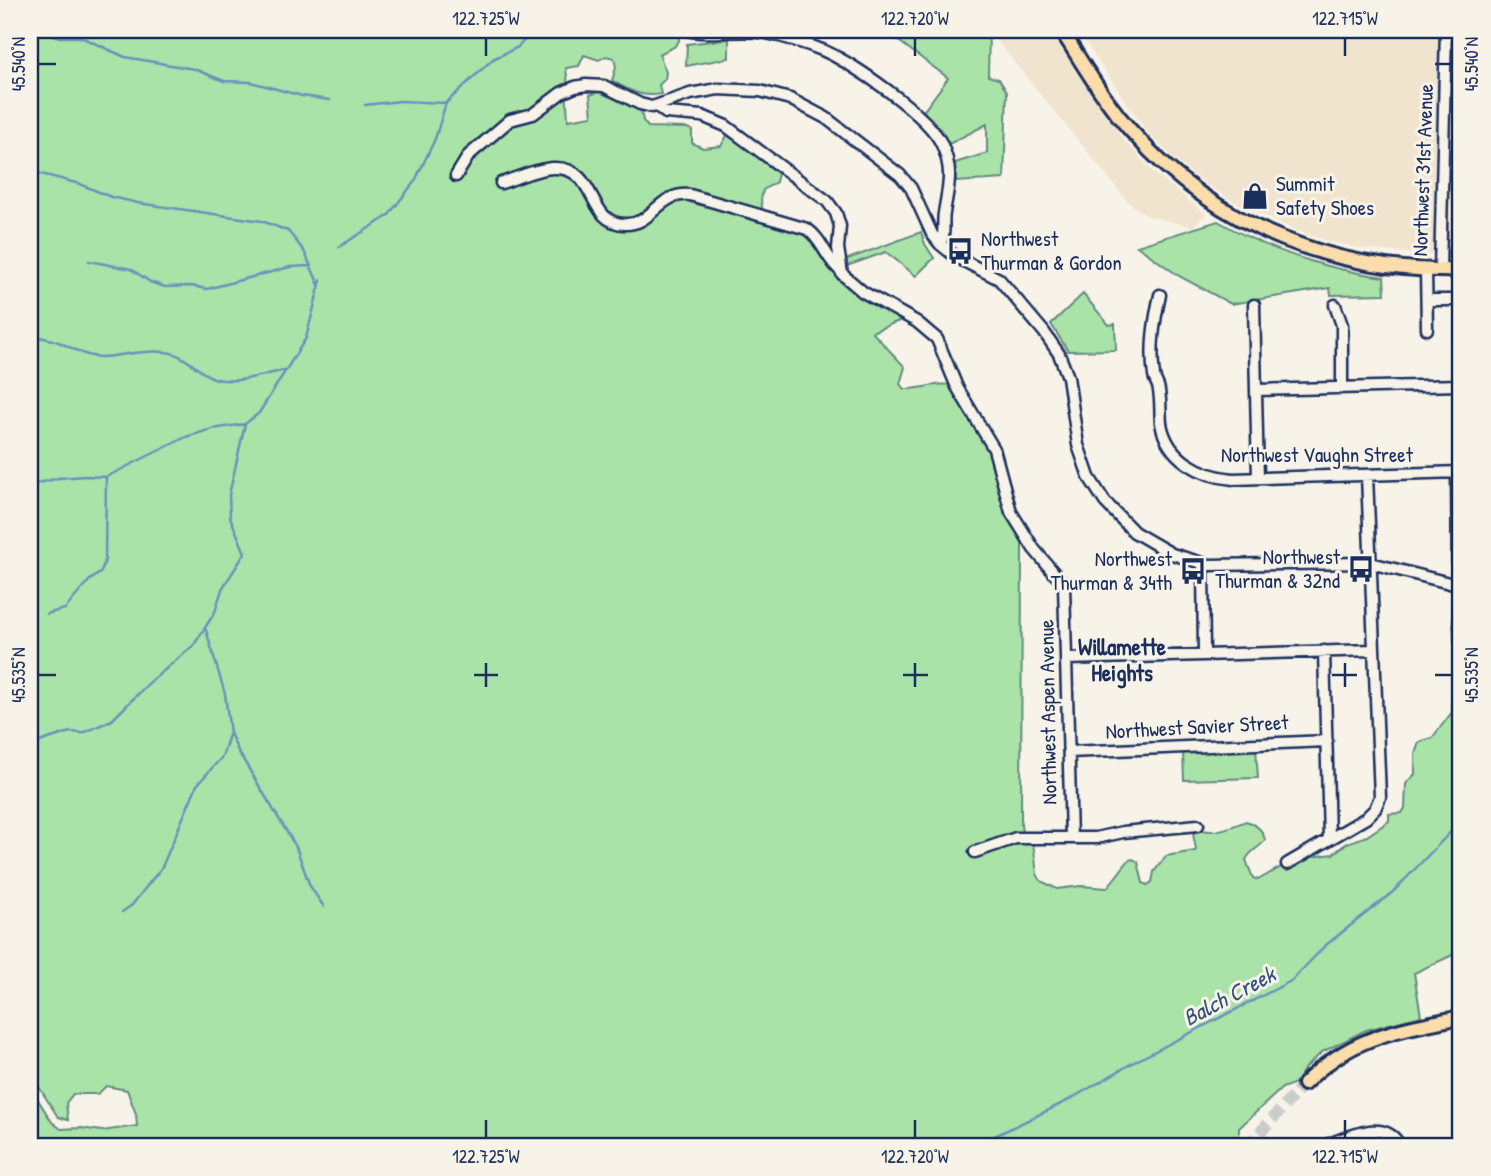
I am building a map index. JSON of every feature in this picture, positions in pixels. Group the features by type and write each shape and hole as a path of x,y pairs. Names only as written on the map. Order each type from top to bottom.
{"main road":[{"path":"1061,30 1133,134 1176,175 1221,209 1272,235 1321,253 1379,266 1461,270"},
{"path":"1304,1084 1329,1061 1361,1042 1388,1033 1461,1017"}],"street":[{"path":"687,30 765,33 825,51 856,69 920,118 940,140 949,172 950,188 943,215 944,233 940,244"},
{"name":"Northwest 31st Avenue","path":"1427,329 1427,300 1433,270 1446,30"},
{"path":"456,176 468,155 484,145 510,120 533,114 561,93 575,87 604,86 640,103 657,106 666,113 702,116 726,127 827,201 840,226 839,257 842,272"},
{"path":"657,106 700,91 728,88 770,93 801,103 826,118 900,175 911,188 932,234 940,244 956,257 999,279 1052,343 1068,377 1075,429 1084,463 1096,489 1113,513 1134,533 1152,545 1203,564 1227,566 1371,563 1460,585"},
{"name":"Northwest Aspen Avenue","path":"501,183 540,170 568,170 588,185 602,215 619,224 639,222 667,199 681,194 807,229 819,240 831,263 857,288 917,321 937,339 957,387 994,449 1011,512 1034,549 1065,585 1070,838"},
{"name":"Northwest Vaughn Street","path":"1160,295 1153,324 1154,379 1159,390 1162,426 1183,461 1200,472 1219,477 1258,478 1459,472"},
{"path":"1427,300 1461,300"},
{"path":"1254,305 1258,478"},
{"path":"1335,305 1342,326 1342,388"},
{"path":"1256,390 1461,385"},
{"path":"1459,472 1461,643"},
{"path":"1287,864 1366,818 1380,797 1367,475"},
{"path":"1203,564 1204,654"},
{"path":"1067,659 1374,650"},
{"path":"1324,651 1329,838"},
{"path":"1458,704 1461,681"},
{"name":"Northwest Savier Street","path":"1069,752 1327,741"},
{"path":"975,852 1016,838 1096,838 1123,832 1198,825"},
{"path":"1323,1146 1376,1130 1390,1134 1400,1146"}],"shaded area":[{"path":"988,30 1049,30 1122,138 1153,172 1206,214 1193,227 1148,216 1129,203"},
{"path":"1077,30 1461,30 1461,254 1417,254 1363,249 1327,241 1292,229 1231,200 1174,159 1147,132"}],"green space":[{"path":"30,30 679,30 679,41 674,47 659,54 666,72 665,79 659,85 661,94 641,94 612,81 616,67 614,58 606,56 599,60 584,55 579,66 566,68 568,120 592,116 590,95 599,92 641,110 643,121 648,127 692,130 692,143 703,148 721,146 728,134 778,173 776,182 763,190 761,200 764,221 799,232 815,243 827,264 846,286 904,319 872,332 905,367 900,384 904,389 942,384 954,386 988,446 1009,516 1022,542 1021,825 1023,839 1033,843 1037,874 1041,881 1057,889 1081,886 1107,888 1129,860 1133,859 1138,862 1143,883 1147,885 1152,882 1154,872 1166,856 1195,851 1193,834 1197,831 1219,830 1246,821 1258,828 1265,840 1246,860 1253,878 1258,880 1283,866 1311,857 1333,854 1347,843 1367,836 1389,821 1389,814 1402,813 1405,808 1406,784 1415,774 1415,754 1419,742 1432,738 1453,711 1461,710 1461,951 1414,973 1421,1016 1366,1030 1322,1052 1305,1068 1296,1083 1282,1088 1239,1128 1239,1139 1226,1143 1225,1146 30,1146 30,1087 52,1122 61,1129 102,1131 137,1126 136,1114 127,1090 106,1086 98,1094 73,1094 66,1103 68,1120 58,1117 30,1073"},
{"path":"884,30 989,30 988,76 999,79 1007,92 1004,179 956,182 955,163 987,153 987,124 949,144 938,127 923,112 948,78"},
{"path":"729,39 729,58 686,66 687,44"},
{"path":"1218,221 1257,241 1298,257 1340,269 1384,277 1385,294 1331,295 1330,288 1231,304 1179,276 1137,246"},
{"path":"921,232 934,258 916,276 886,252 847,266 845,260"},
{"path":"1083,294 1109,325 1115,324 1116,350 1068,351 1051,324"},
{"path":"1256,748 1258,778 1184,780 1183,751"}],"waterway":[{"path":"34,30 60,37 81,37 125,57 194,69 224,81 251,82 302,96 330,100"},
{"path":"339,247 388,216 415,181 435,139 446,103 493,59 518,47 534,30"},
{"path":"365,105 400,101 446,103"},
{"path":"30,171 80,184 111,197 262,221 288,231 304,251 319,285"},
{"path":"89,261 131,269 150,282 165,287 191,286 207,289 290,267 310,266"},
{"path":"30,485 59,478 106,477 186,437 212,429 245,424 259,413 306,338 321,280"},
{"path":"30,335 96,357 149,351 165,352 180,356 217,379 243,379 286,370"},
{"path":"30,745 70,732 83,733 112,720 149,683 194,645 215,612 222,589 245,553 230,517 229,495 245,424"},
{"path":"46,614 65,609 89,581 101,572 105,560 106,477"},
{"path":"206,630 225,694 230,733 296,847 310,886 324,907"},
{"path":"122,912 132,905 162,867 197,785 222,757 229,735"},
{"name":"Balch Creek","path":"974,1146 1067,1101 1136,1061 1291,981 1326,945 1394,891 1461,821"}],"tunnel":[{"path":"1248,1146 1304,1084"}],"place":[{"name":"Summit Safety Shoes","path":"1255,196"},
{"name":"Northwest Thurman & Gordon","path":"960,251"},
{"name":"Northwest Thurman & 32nd","path":"1361,569"},
{"name":"Northwest Thurman & 34th","path":"1193,571"}],"district":[{"name":"Willamette Heights","path":"1122,660"}]}
